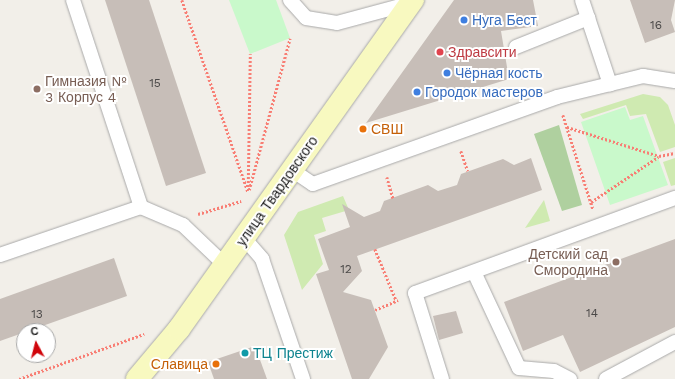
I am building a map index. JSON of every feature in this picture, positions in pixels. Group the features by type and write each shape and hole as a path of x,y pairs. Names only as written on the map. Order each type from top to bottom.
{"street":[{"name":"улица Твардовского","path":"138,379 244,238 412,1"}],"lane":[{"path":"73,0 141,207"},
{"path":"290,0 306,18 337,23 412,1"},
{"path":"582,0 610,84"},
{"path":"516,47 588,18"},
{"path":"292,170 313,184 557,97 643,76 675,81"},
{"path":"442,379 415,293 675,198"},
{"path":"0,255 141,207 183,225 224,265"},
{"path":"244,238 262,259 303,379"},
{"path":"474,272 519,368 554,371 570,379"},
{"path":"606,379 675,342"}],"path":[{"path":"182,0 248,192"},
{"path":"248,192 290,38"},
{"path":"248,192 250,54"},
{"path":"557,97 599,226"},
{"path":"567,127 659,156"},
{"path":"591,202 659,156 675,153"},
{"path":"174,221 242,201"},
{"path":"375,249 397,301"},
{"path":"375,310 415,293"},
{"path":"19,379 146,333"}],"green space":[{"path":"229,0 276,0 290,38 250,54"},
{"path":"643,94 660,97 668,105 675,125 675,147 660,152 646,114 630,116 626,105 583,119 580,114"},
{"path":"625,107 630,120 643,116 668,185 610,205 581,122"},
{"path":"559,125 582,205 562,211 534,134"},
{"path":"675,158 675,185 671,186 663,162"},
{"path":"343,196 349,210 322,218 326,231 314,235 323,264 302,290 284,235 298,212"},
{"path":"544,200 550,221 525,228"}],"building":[{"path":"105,0 149,0 206,173 166,186"},
{"path":"454,0 533,0 538,26 501,31 509,79 366,123"},
{"path":"630,0 675,0 671,20 675,32 645,43"},
{"path":"531,158 542,190 357,256 362,271 343,292 371,300 388,347 369,379 352,379 316,274 329,270 318,239 350,227 342,204 364,217 380,211 384,201 428,185 438,191 457,185 461,174 503,159 514,165"},
{"path":"675,239 675,327 580,372 563,335 523,351 504,302"},
{"path":"114,258 127,296 51,323 16,323 16,335 0,341 0,299"},
{"path":"456,311 463,333 439,340 433,316"},
{"name":"ТЦ Престиж","path":"255,346 267,379 214,379 208,362"}],"place":[{"name":"Нуга Бест","path":"464,20"},
{"name":"Здравсити","path":"440,52"},
{"name":"Чёрная кость","path":"447,73"},
{"name":"Гимназия № 3 Корпус 4","path":"37,89"},
{"name":"Городок мастеров","path":"417,92"},
{"name":"СВШ","path":"363,129"},
{"name":"Детский сад Смородина","path":"616,262"},
{"name":"ТЦ Престиж","path":"245,353"},
{"name":"Славица","path":"216,364"}]}
